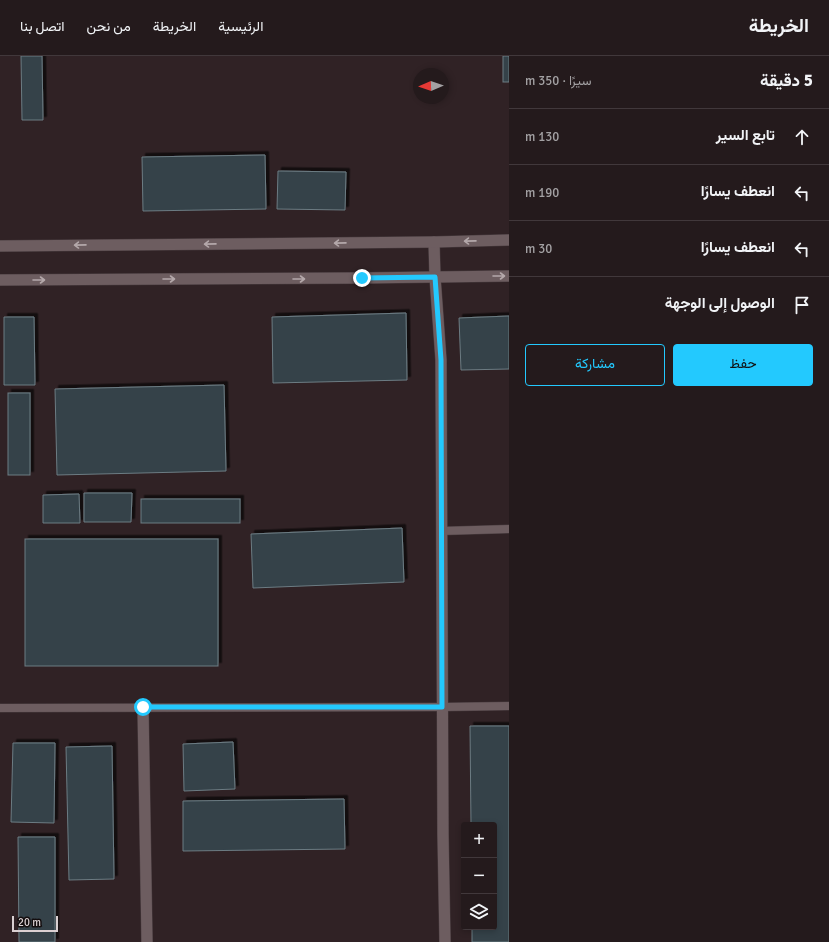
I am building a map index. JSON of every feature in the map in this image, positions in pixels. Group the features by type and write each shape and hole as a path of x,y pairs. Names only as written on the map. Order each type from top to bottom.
{"street":[{"path":"0,246 509,240"},
{"path":"434,242 441,360 442,707 445,942"},
{"path":"0,280 509,276"},
{"path":"143,707 147,942"}],"lane":[{"path":"441,531 509,530"},
{"path":"0,708 509,706"}],"building":[{"path":"21,56 42,56 43,120 22,120"},
{"path":"503,56 509,56 509,82 503,82"},
{"path":"265,155 266,209 143,211 142,157"},
{"path":"278,171 346,172 345,210 277,209"},
{"path":"406,313 407,380 273,383 272,317"},
{"path":"509,316 509,369 461,370 459,318"},
{"path":"4,317 34,317 35,385 4,385"},
{"path":"224,385 226,471 57,475 55,389"},
{"path":"8,393 30,393 30,475 8,475"},
{"path":"84,493 132,493 131,522 84,522"},
{"path":"79,494 80,523 43,523 43,495"},
{"path":"141,499 240,499 240,523 141,523"},
{"path":"402,528 404,582 253,588 251,534"},
{"path":"25,539 218,539 218,666 25,666"},
{"path":"470,726 509,726 509,942 472,942 472,930 497,930 497,822 471,822"},
{"path":"233,742 235,789 184,791 183,744"},
{"path":"13,743 55,743 54,823 11,822"},
{"path":"112,746 114,879 69,880 66,747"},
{"path":"344,799 345,849 183,851 183,801"},
{"path":"18,837 55,837 55,942 19,942"}],"route":[{"path":"143,707 442,707 441,360 435,277 362,278"}]}
